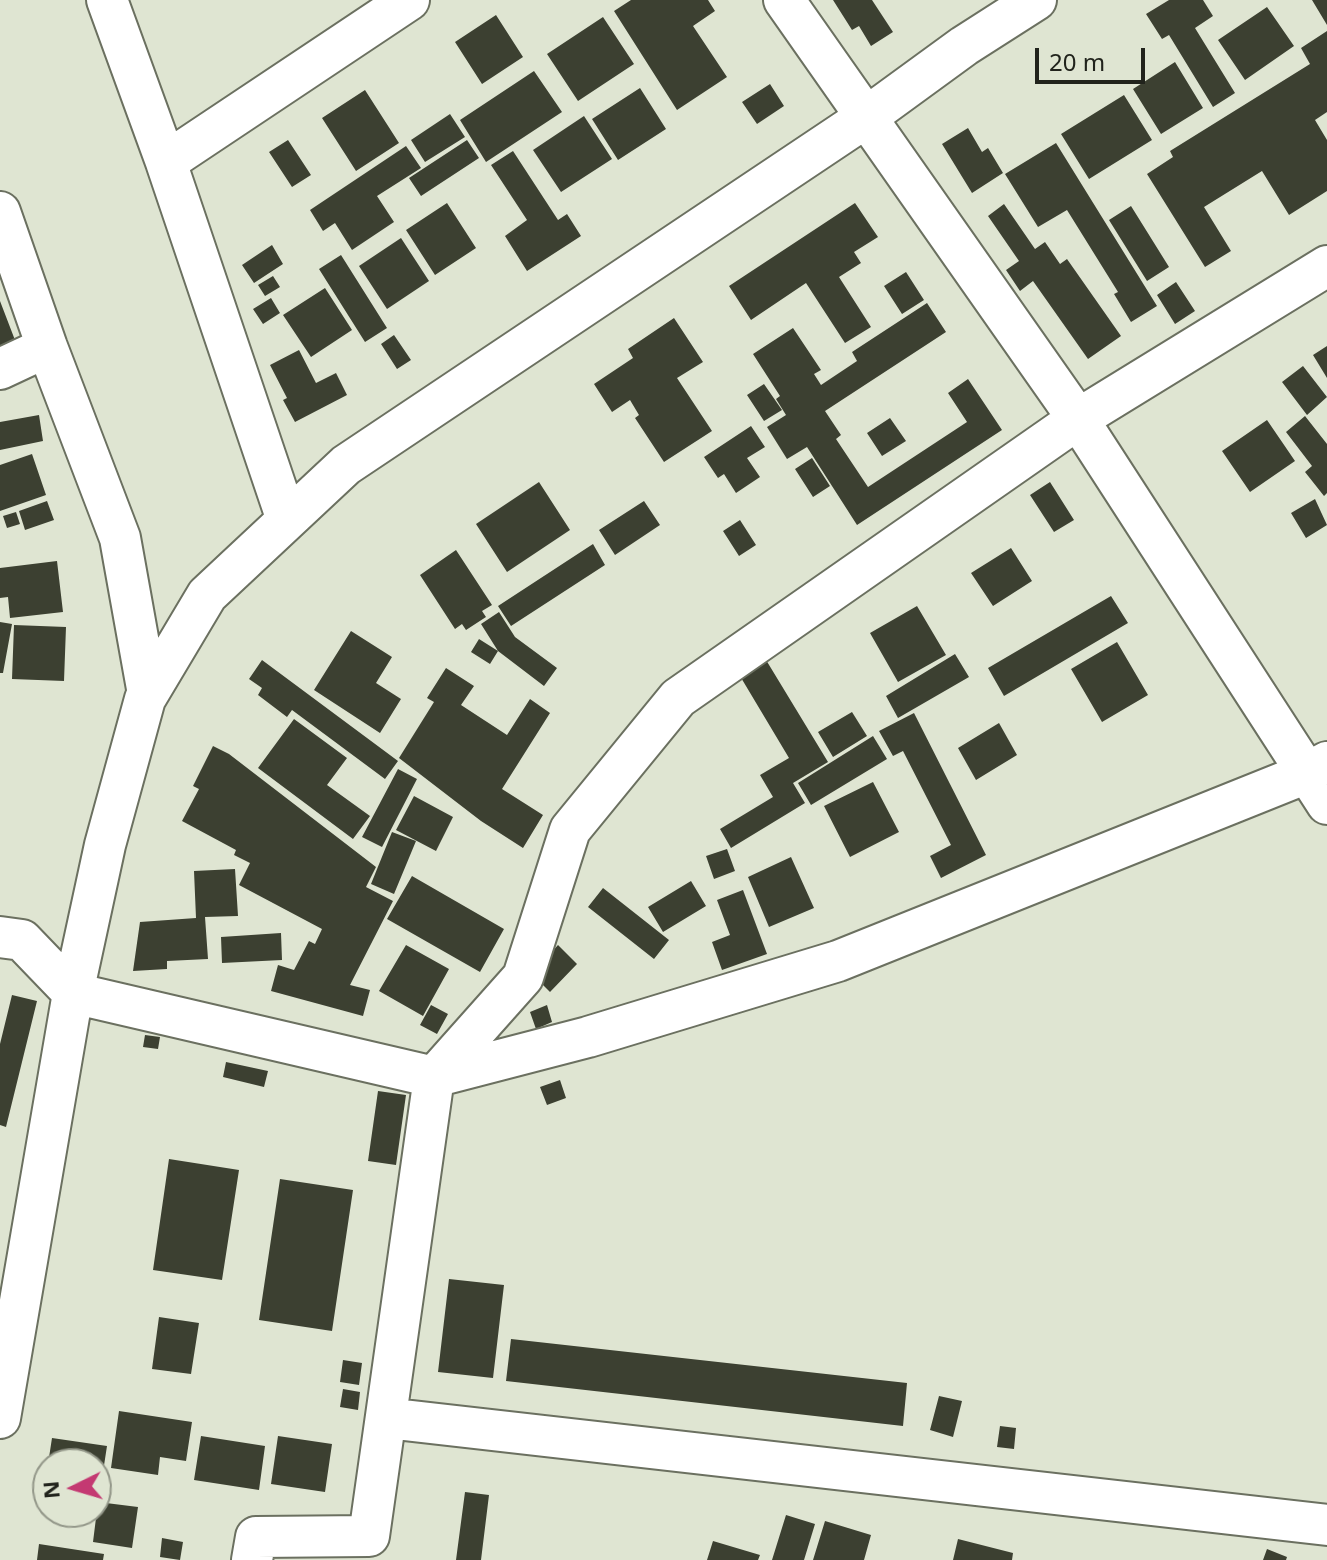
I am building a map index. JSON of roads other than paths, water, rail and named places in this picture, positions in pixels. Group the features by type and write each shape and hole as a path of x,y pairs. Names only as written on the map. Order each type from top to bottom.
{"street":[{"path":"107,0 166,162 287,520"},
{"path":"166,162 409,0"},
{"path":"0,937 22,940 73,993 434,1077 588,1037 838,961 1320,779 1078,419 784,0"},
{"path":"0,1418 73,993 105,845 148,694 207,595 346,465 1036,0"},
{"path":"0,212 47,347 120,538 148,694"},
{"path":"252,1560 256,1537 369,1536 434,1077 523,977 570,830 678,698 1078,419 1327,266"},
{"path":"0,369 47,347"},
{"path":"386,1418 1327,1525"}]}
